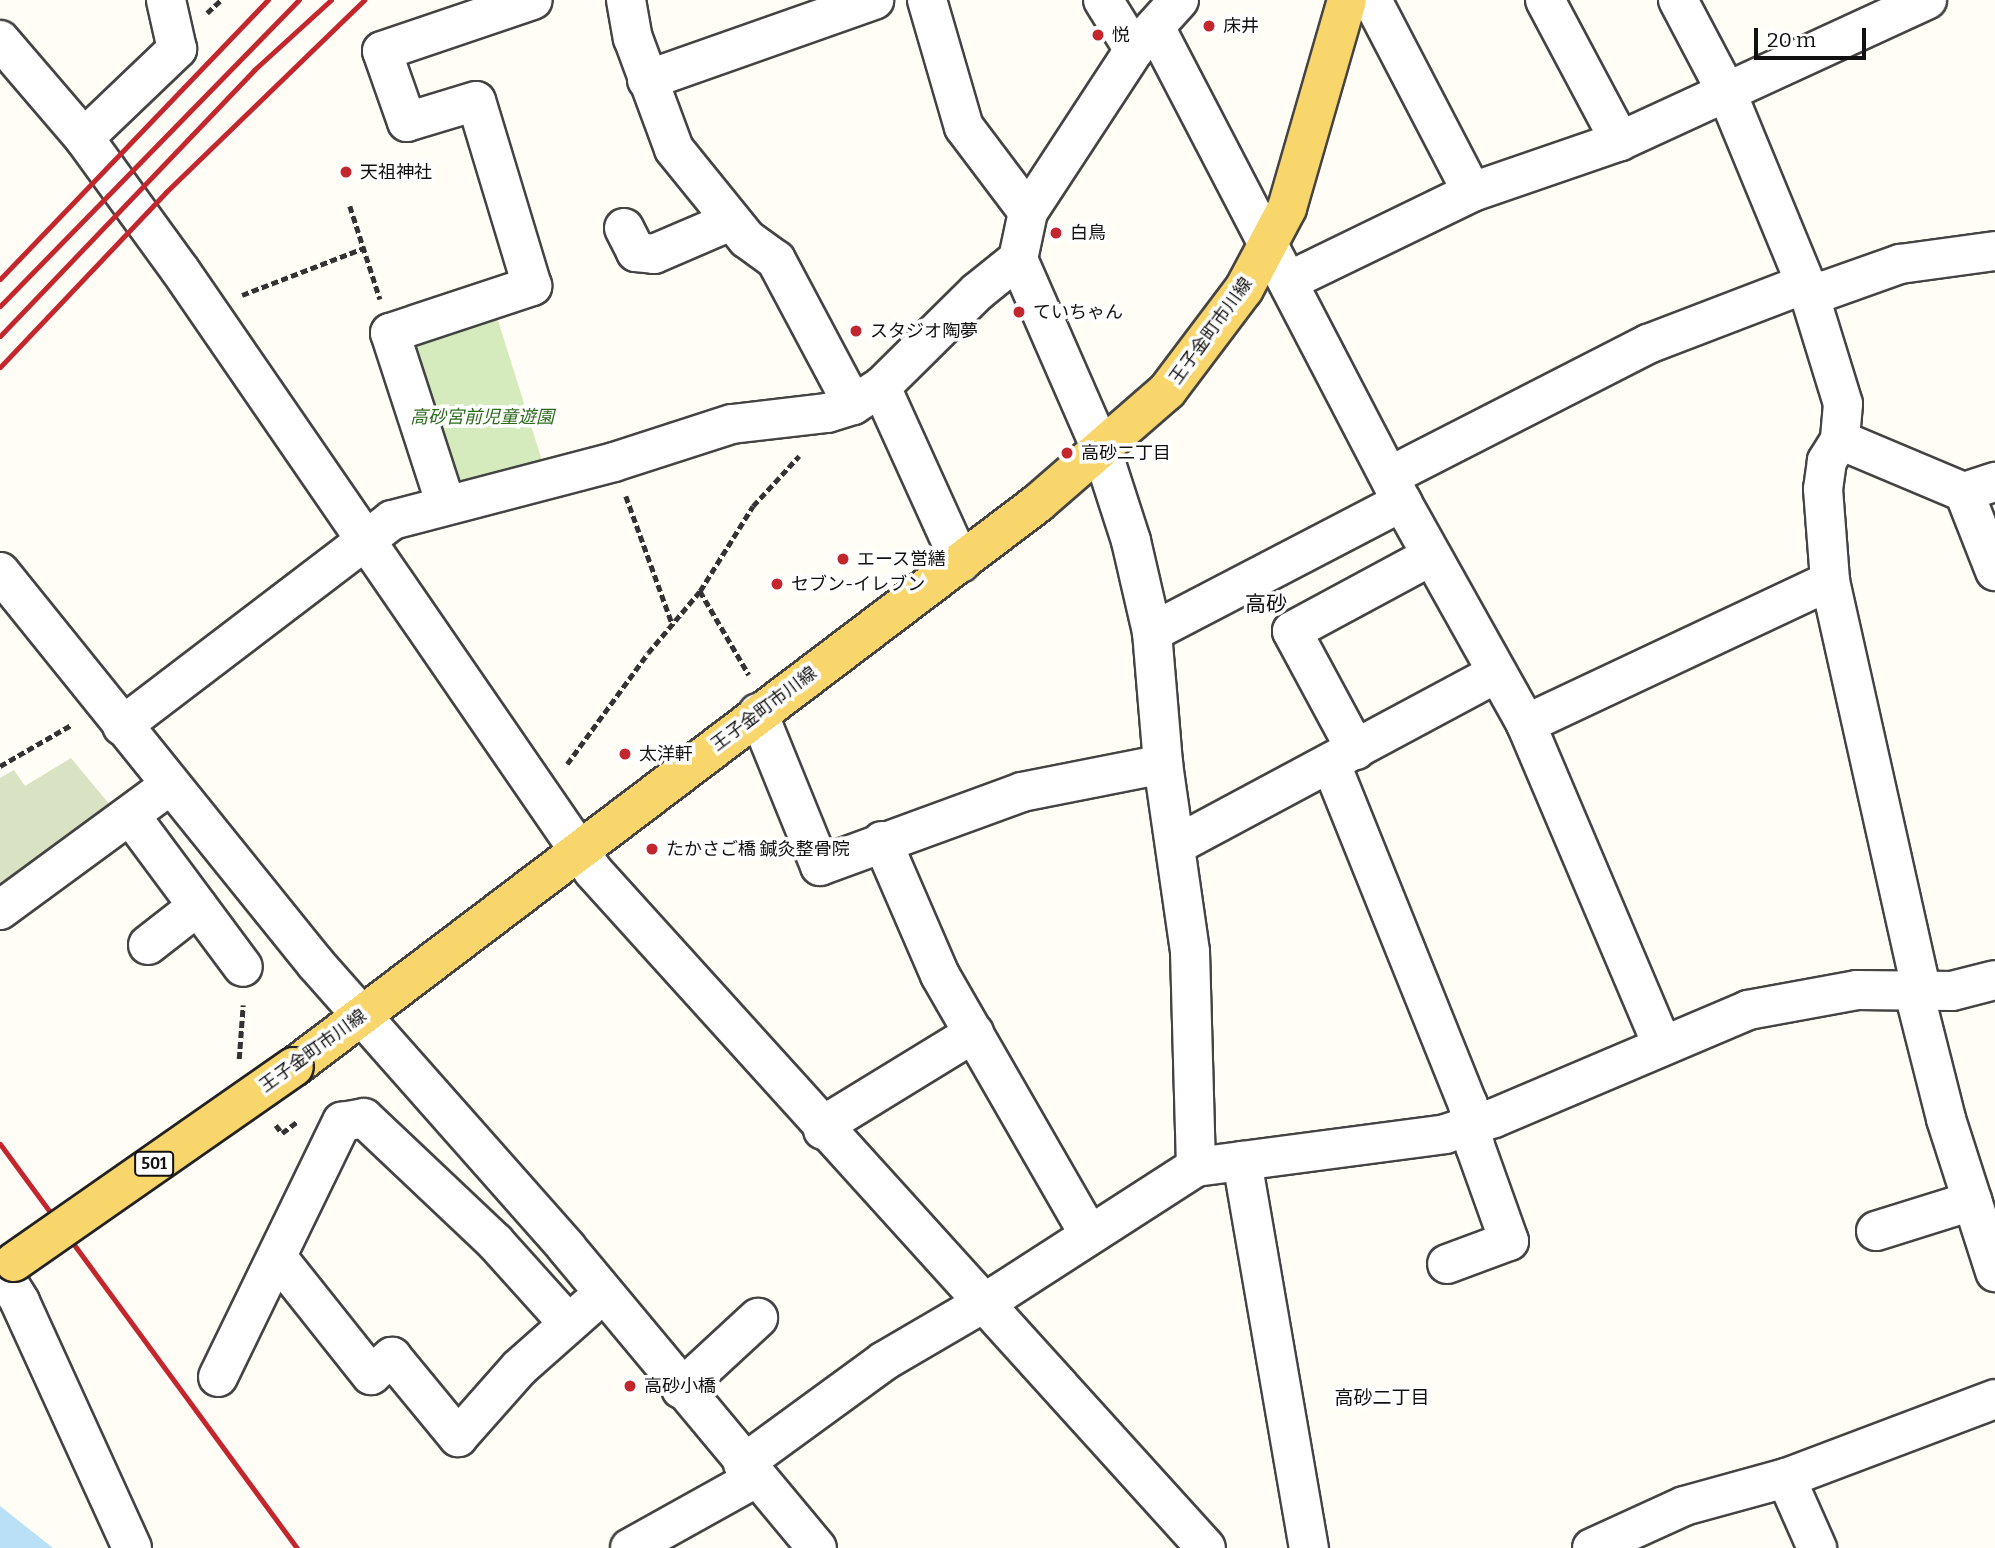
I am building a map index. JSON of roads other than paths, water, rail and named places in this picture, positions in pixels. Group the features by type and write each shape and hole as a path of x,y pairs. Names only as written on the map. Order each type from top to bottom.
{"main road":[{"name":"王子金町市川線","path":"5,1268 294,1067 577,849 961,562 1102,451 1167,391 1204,347 1270,245 1302,169 1347,0"}],"street":[{"path":"85,138 177,50 166,0"},
{"path":"446,505 390,333 532,286 476,101 407,122 382,51 533,0"},
{"path":"626,0 647,80 674,149 731,221 776,260 853,402 961,562"},
{"path":"647,80 874,0"},
{"path":"927,0 964,127 1027,212"},
{"path":"1103,0 1156,25 1431,556 1495,674 1526,724 1659,1037"},
{"path":"1372,0 1472,192"},
{"path":"1545,0 1620,141"},
{"path":"1678,0 1727,93 1808,290 1843,404 1840,440 1827,461 1823,489 1830,581 1922,992 1917,1004 1972,1201 1995,1272"},
{"path":"1289,281 1472,192 1620,141 1927,0"},
{"path":"1156,25 1027,212 1018,259 1102,451 1131,541 1153,632 1163,764 1178,844 1190,952 1196,1167"},
{"path":"0,40 85,138 577,849 980,1304 1206,1548"},
{"path":"624,228 636,252 654,254 731,221"},
{"path":"1153,632 1648,344 1791,289 1824,291 1900,264 1995,251"},
{"path":"122,726 392,520 614,462 732,424 853,402 1018,259"},
{"path":"1840,440 1980,487 1995,571"},
{"path":"1431,556 1292,631 1343,757 1468,1104 1471,1126 1509,1241 1447,1264"},
{"path":"0,572 122,726 361,1016 604,1293 681,1389 817,1548"},
{"path":"1526,724 1830,581"},
{"path":"1178,844 1495,674"},
{"path":"762,710 820,866 1021,792 1163,764"},
{"path":"0,910 170,785"},
{"path":"130,815 198,906 243,983"},
{"path":"882,841 940,975 1089,1234"},
{"path":"148,945 198,906"},
{"path":"630,1548 750,1471 884,1361 980,1304 1196,1167 1471,1126 1659,1037 1748,1010 1857,990 1952,991 1995,980"},
{"path":"824,1130 837,1117 974,1033"},
{"path":"218,1377 342,1122 364,1118 495,1242 568,1323"},
{"path":"1242,1161 1309,1548"},
{"path":"1876,1231 1972,1201"},
{"path":"277,1257 370,1375 392,1357 458,1437 519,1368 604,1293"},
{"path":"5,1268 132,1548"},
{"path":"681,1389 758,1318"},
{"path":"1592,1548 1684,1506 1786,1478 1995,1399"},
{"path":"1786,1478 1817,1548"}],"water":[{"path":"0,1506 53,1548 0,1548"}],"railway":[{"path":"0,279 268,0"},
{"path":"0,306 299,0"},
{"path":"0,336 254,70 331,0"},
{"path":"0,367 166,192 364,0"},
{"path":"0,1144 297,1548"}],"place":[{"name":"床井","path":"1209,26"},
{"name":"悦","path":"1098,35"},
{"name":"天祖神社","path":"346,172"},
{"name":"白鳥","path":"1056,233"},
{"name":"ていちゃん","path":"1019,312"},
{"name":"スタジオ陶夢","path":"856,331"},
{"name":"高砂二丁目","path":"1067,453"},
{"name":"エース営繕","path":"843,559"},
{"name":"セブン-イレブン","path":"777,584"},
{"name":"太洋軒","path":"625,754"},
{"name":"たかさご橋 鍼灸整骨院","path":"652,849"},
{"name":"高砂小橋","path":"630,1386"}],"district":[{"name":"高砂","path":"1266,604"},
{"name":"高砂二丁目","path":"1382,1398"}],"park label":[{"name":"高砂宮前児童遊園","path":"482,417"}]}
